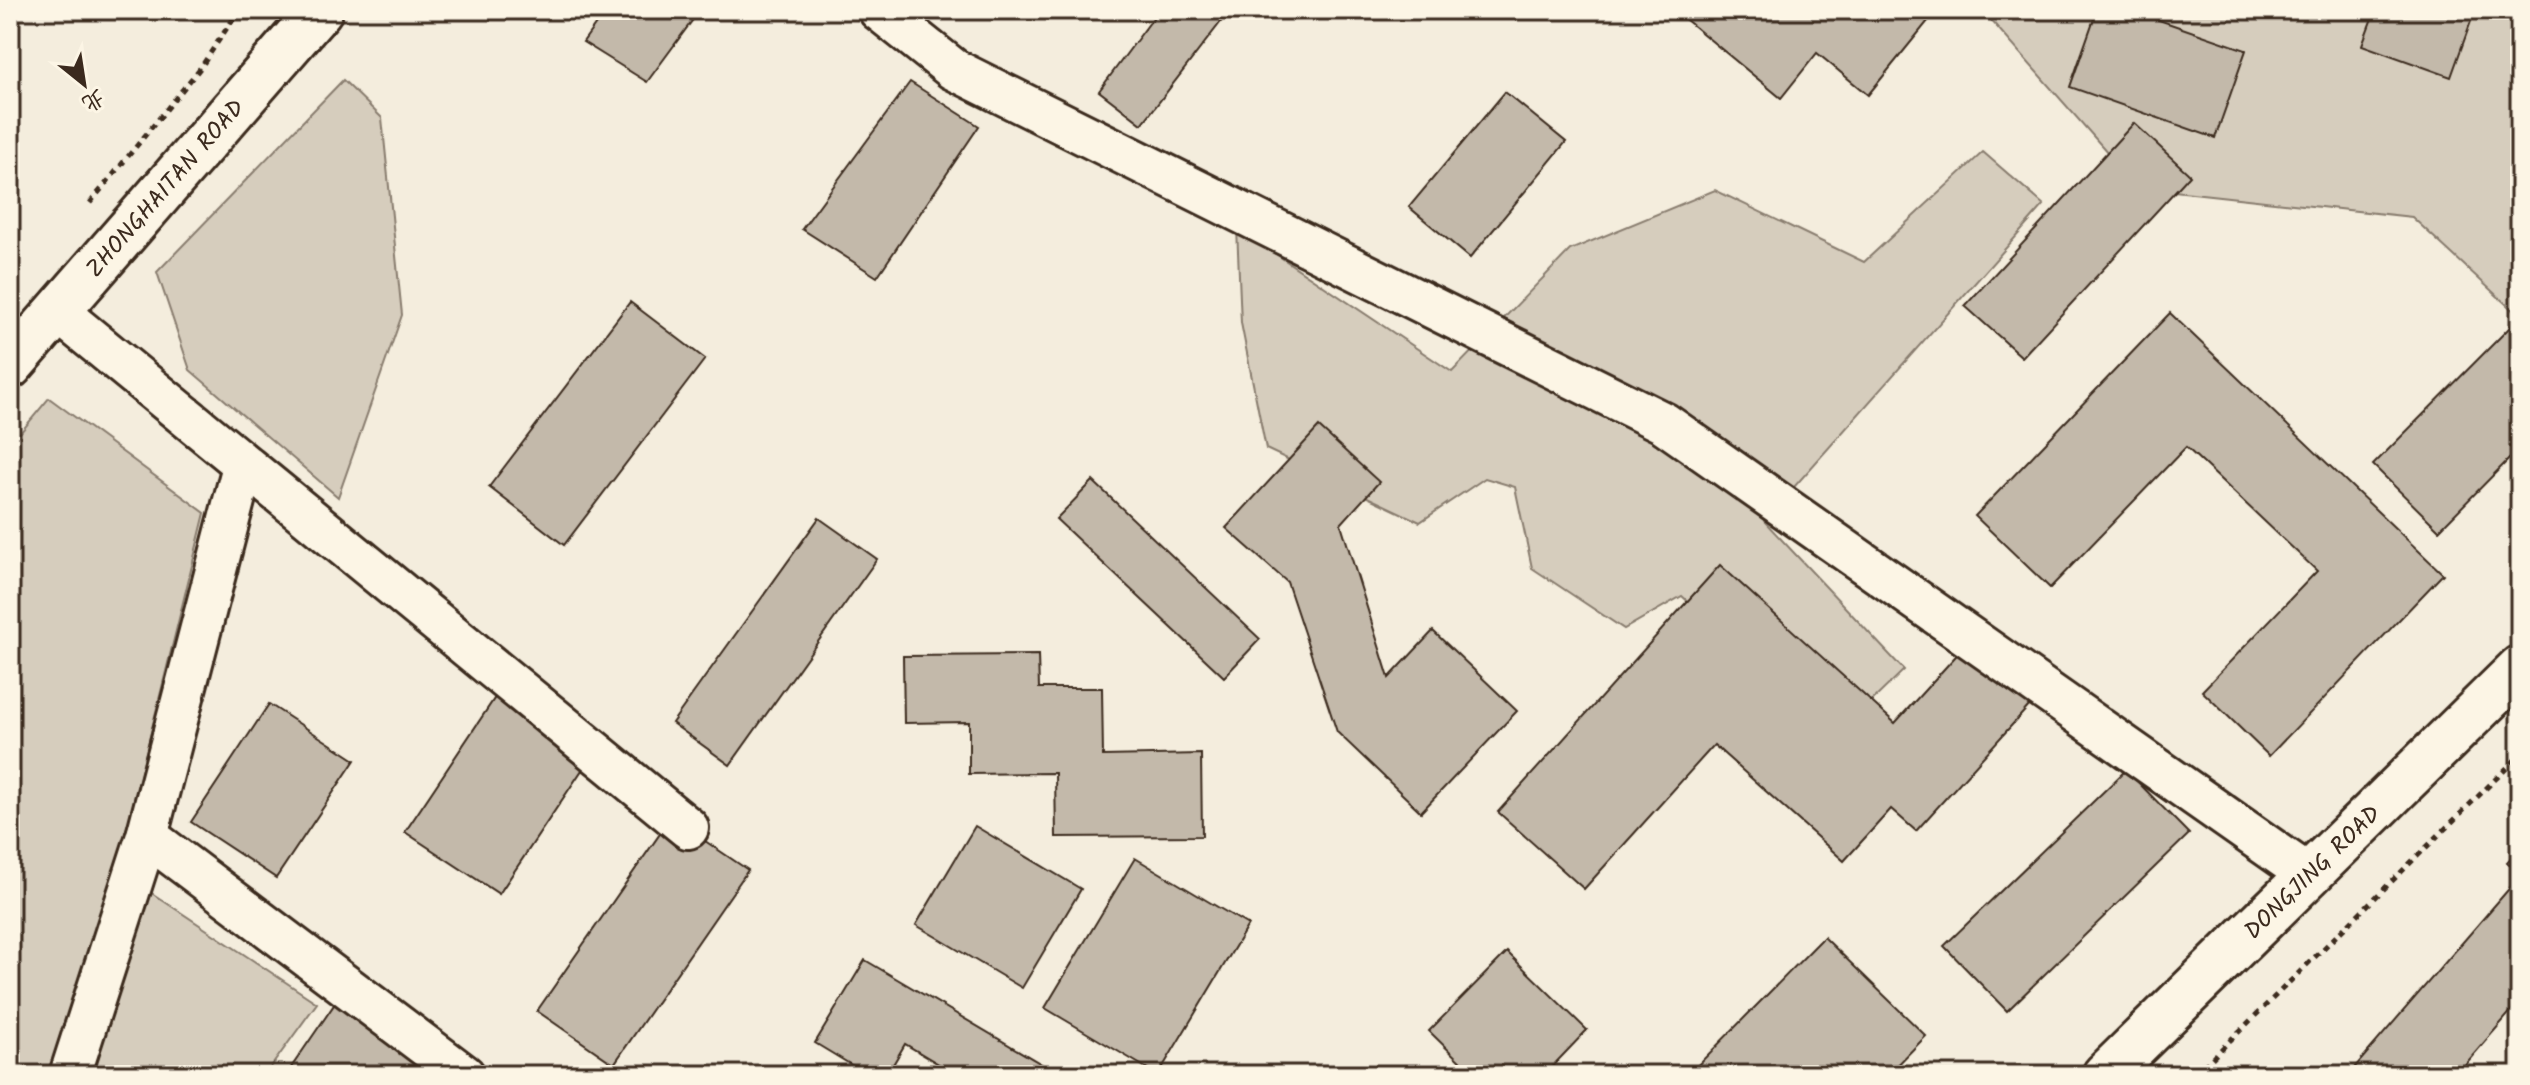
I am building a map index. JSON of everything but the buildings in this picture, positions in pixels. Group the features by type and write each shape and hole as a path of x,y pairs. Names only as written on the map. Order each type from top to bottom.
{"main road":[{"name":"ZHONGHAITAN ROAD","path":"10,366 320,10"},
{"name":"DONGJING ROAD","path":"2105,1075 2520,668"}],"street":[{"path":"879,10 953,69 1664,423 2310,876"},
{"path":"57,311 688,828"},
{"path":"70,1075 147,836 243,466"},
{"path":"147,836 464,1075"}],"path":[{"path":"81,213 201,67 239,10"},
{"path":"2195,1075 2520,755"}],"shaded area":[{"path":"1982,10 2520,10 2520,317 2412,217 2138,187"},
{"path":"343,80 382,118 402,315 338,497 190,370 157,272"},
{"path":"1983,152 2044,205 1764,521 1904,670 1837,735 1682,596 1624,629 1532,568 1515,487 1485,478 1420,522 1266,449 1241,323 1237,228 1452,372 1570,250 1715,190 1864,262"},
{"path":"49,398 205,513 117,870 317,1003 265,1075 10,1075 10,445"}]}
